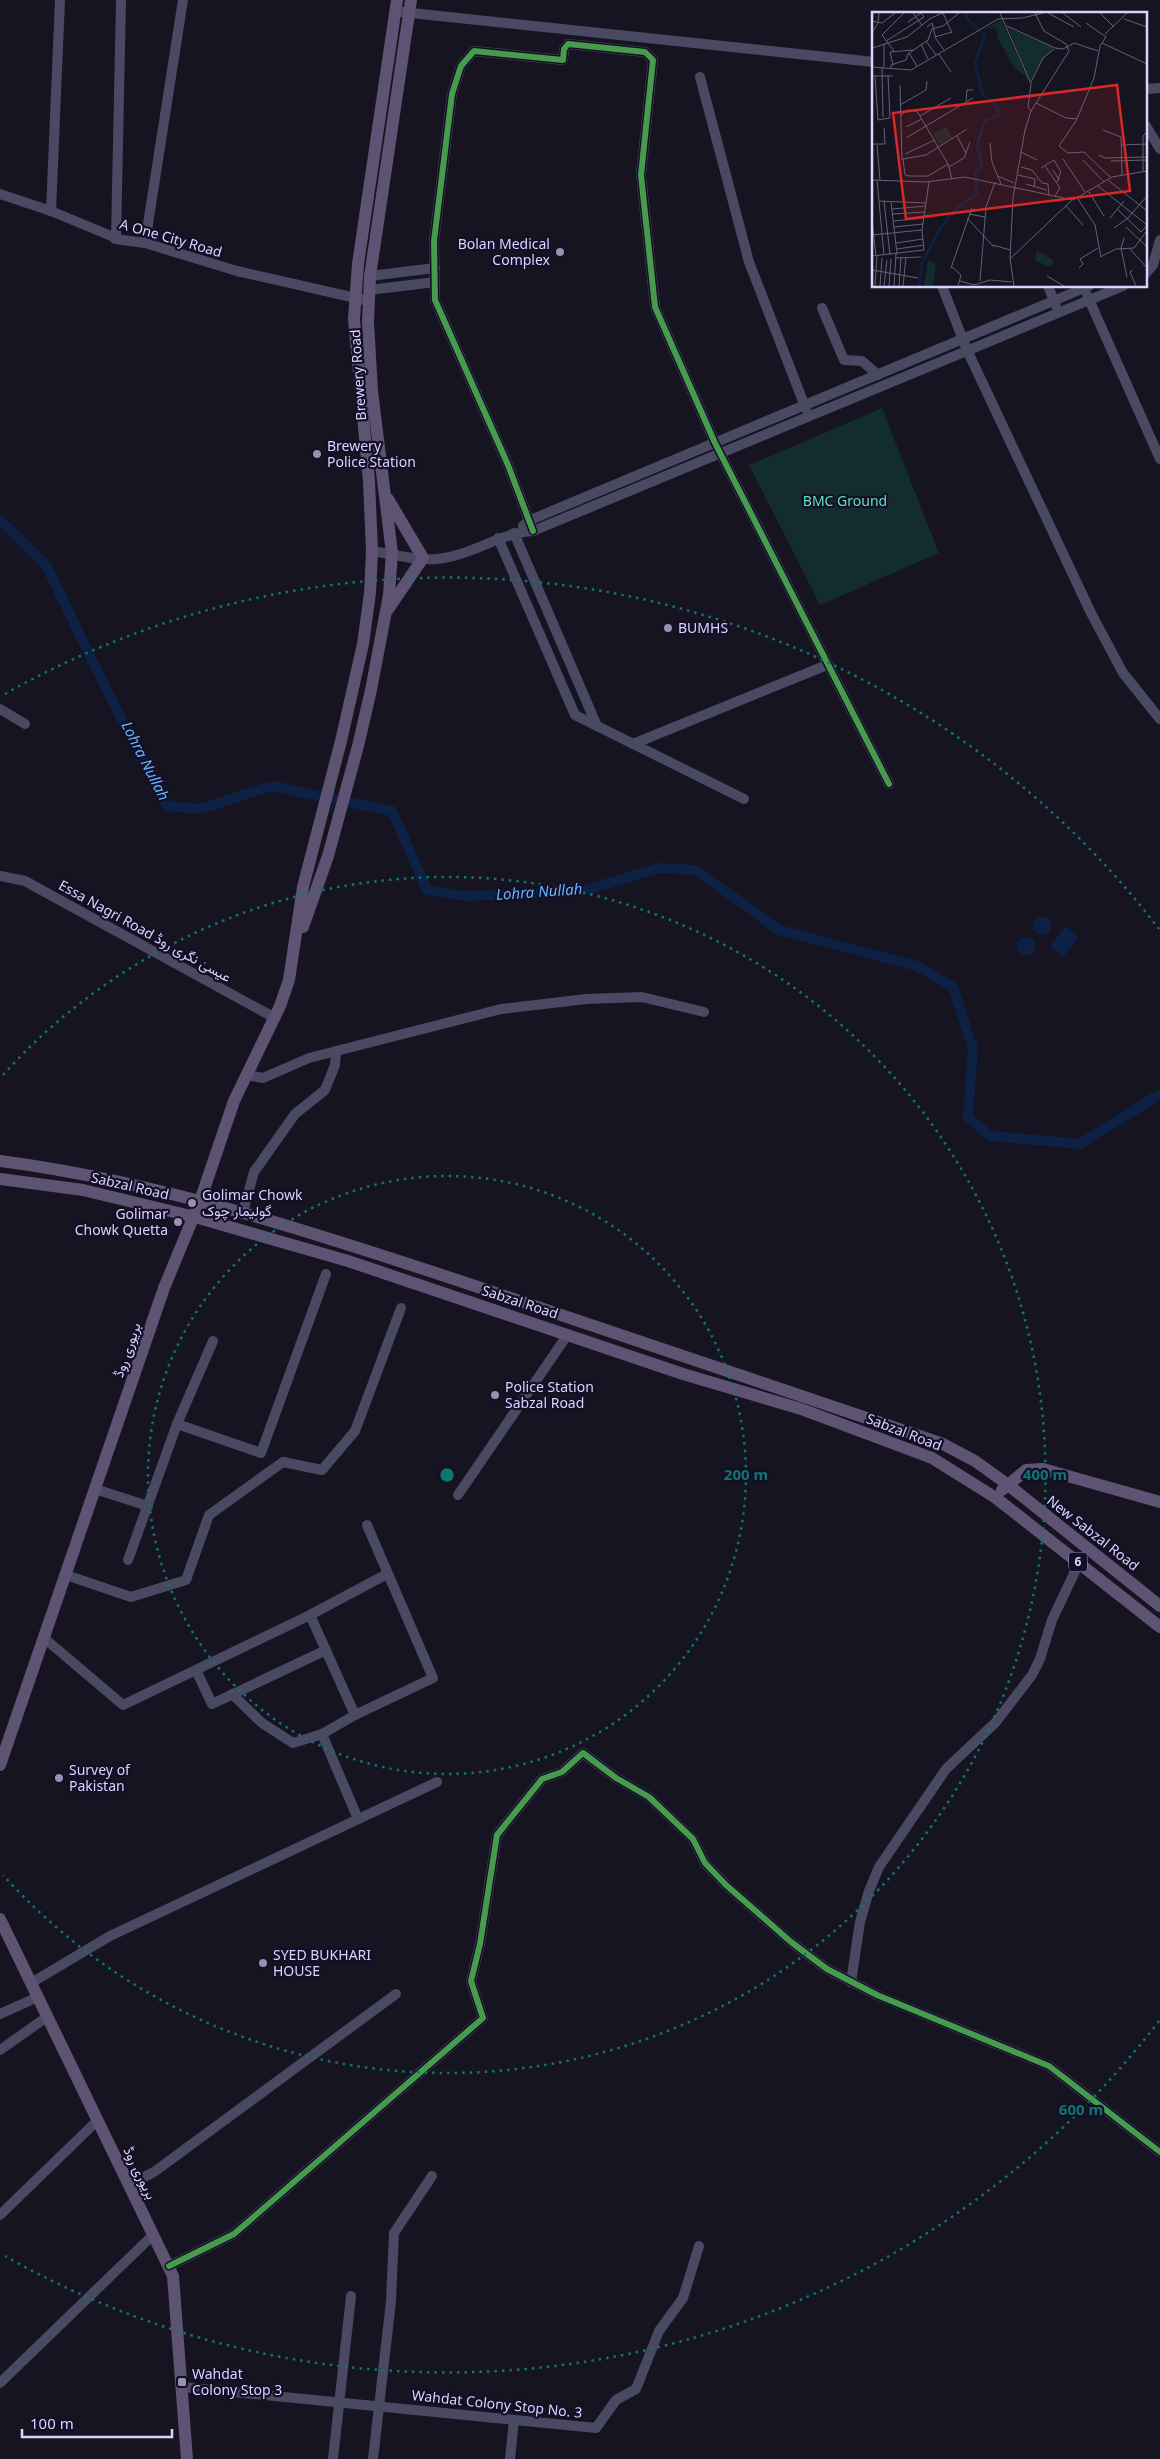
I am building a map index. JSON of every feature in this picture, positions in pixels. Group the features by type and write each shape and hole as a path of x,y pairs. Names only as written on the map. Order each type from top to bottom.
{"main road":[{"name":"Brewery Road","path":"295,951 303,887 341,742 363,644 372,551 369,481 354,319 355,298 358,264 396,5"},
{"name":"Brewery Road","path":"295,951 328,856 358,746 386,613 392,553 372,390 369,295 370,276 410,6"},
{"path":"385,494 423,558 386,613"},
{"name":"بریوری روڈ","path":"0,1765 164,1288 200,1201 234,1100 275,1018 289,980 295,951"},
{"name":"Sabzal Road","path":"0,1161 90,1175 200,1201 358,1246 943,1444 975,1461 1007,1484"},
{"name":"Sabzal Road","path":"0,1179 82,1190 194,1217 348,1261 683,1374 801,1409 932,1458 996,1498"},
{"path":"538,1324 542,1308"},
{"path":"996,1498 1007,1484 1026,1470 1043,1469 1160,1502"},
{"name":"New Sabzal Road","path":"1007,1484 1160,1606"},
{"name":"6","path":"996,1498 1160,1627"},
{"name":"بریوری روڈ","path":"0,1919 174,2276 187,2459"}],"street":[{"path":"51,211 60,0"},
{"path":"116,238 121,0"},
{"path":"145,243 183,0"},
{"path":"396,5 872,62"},
{"path":"531,526 508,465 435,300 434,241 452,94 466,58 474,51 564,60 564,49 568,44 646,52 654,60 641,175 655,308 720,454 889,784"},
{"path":"700,77 749,262 809,416"},
{"path":"1148,129 1160,149"},
{"name":"A One City Road","path":"0,194 51,211 116,238 114,239 145,243 237,271 355,298 435,282"},
{"path":"1148,268 1160,240"},
{"path":"370,276 435,268"},
{"path":"943,288 965,345 1091,613 1123,673 1159,715"},
{"path":"1049,288 1058,312"},
{"path":"372,551 437,559 455,555 720,454 965,345 1084,288"},
{"path":"1086,288 1090,301 1160,459"},
{"path":"531,526 804,404 878,375 1090,301 1119,288"},
{"path":"822,308 844,360 862,361 878,375"},
{"path":"515,532 598,726"},
{"path":"498,538 575,714 744,799"},
{"path":"633,744 827,665"},
{"path":"0,710 25,724"},
{"name":"Essa Nagri Road عیسیٰ نگری روڈ","path":"0,876 24,881 275,1018"},
{"path":"246,1075 263,1078 309,1058 501,1009 586,999 642,997 704,1012"},
{"path":"243,1212 254,1172 295,1114 324,1090 335,1065 336,1051"},
{"path":"177,1424 260,1453 326,1274"},
{"path":"66,1575 131,1597 186,1580 209,1515 283,1462 322,1470 355,1431 401,1308"},
{"path":"458,1495 568,1334"},
{"path":"128,1560 177,1424 213,1341"},
{"path":"95,1489 148,1506"},
{"path":"232,1694 262,1722 293,1743 322,1734 355,1715 433,1678 366,1525"},
{"path":"851,1982 860,1922 869,1891 879,1867 946,1769 996,1722 1032,1675 1040,1659 1052,1620 1079,1563"},
{"path":"44,1638 123,1705 310,1615 387,1574"},
{"path":"310,1615 355,1715"},
{"path":"196,1670 212,1704 326,1650"},
{"path":"322,1734 358,1820"},
{"path":"168,2266 234,2234 483,2018 471,1981 480,1944 497,1835 542,1779 562,1772 582,1753 616,1778 649,1797 693,1838 705,1863 726,1885 791,1942 826,1969 877,1995 1049,2066 1160,2152"},
{"path":"31,1983 110,1936 437,1782"},
{"path":"129,2185 154,2172 396,1994"},
{"path":"0,2014 38,1997"},
{"path":"0,2050 47,2017"},
{"path":"0,2215 98,2120"},
{"path":"373,2459 391,2301 394,2233 432,2176"},
{"path":"0,2383 154,2235"},
{"name":"Wahdat Colony Stop No. 3","path":"183,2387 596,2428 616,2400 636,2389 659,2332 684,2298 699,2246"},
{"path":"333,2459 351,2296"},
{"path":"510,2459 514,2420"}],"green space":[{"name":"BMC Ground","path":"882,408 939,553 820,605 749,465"}],"water":[{"path":"1038,917 1046,917 1051,922 1049,933 1038,935 1033,930 1033,922"},
{"path":"1066,926 1079,937 1063,957 1050,946"},
{"path":"1022,937 1030,937 1035,942 1033,953 1022,955 1017,950 1017,942"}],"waterway":[{"name":"Lohra Nullah","path":"0,520 46,565 116,709 167,806 200,809 272,786 392,811 427,890 465,896 579,892 659,868 696,870 779,930 917,966 953,987 973,1049 968,1117 990,1136 1080,1144 1160,1094"}],"cycle path":[{"path":"533,531 508,465 435,300 434,241 452,94 461,66 474,51 563,60 564,49 568,44 645,52 653,60 641,175 655,307 715,443 889,784"},
{"path":"169,2266 234,2234 483,2018 471,1981 480,1944 497,1835 542,1779 562,1772 583,1753 616,1778 649,1797 693,1839 705,1863 726,1885 791,1942 827,1969 877,1995 1049,2066 1160,2152"}],"place":[{"name":"Bolan Medical Complex","path":"560,252"},
{"name":"Brewery Police Station","path":"317,454"},
{"name":"BUMHS","path":"668,628"},
{"name":"Golimar Chowk گولیمار چوک","path":"192,1203"},
{"name":"Golimar Chowk Quetta","path":"178,1222"},
{"name":"Police Station Sabzal Road","path":"495,1395"},
{"name":"Survey of Pakistan","path":"59,1778"},
{"name":"SYED BUKHARI HOUSE","path":"263,1963"},
{"name":"Wahdat Colony Stop 3","path":"182,2382"}]}
